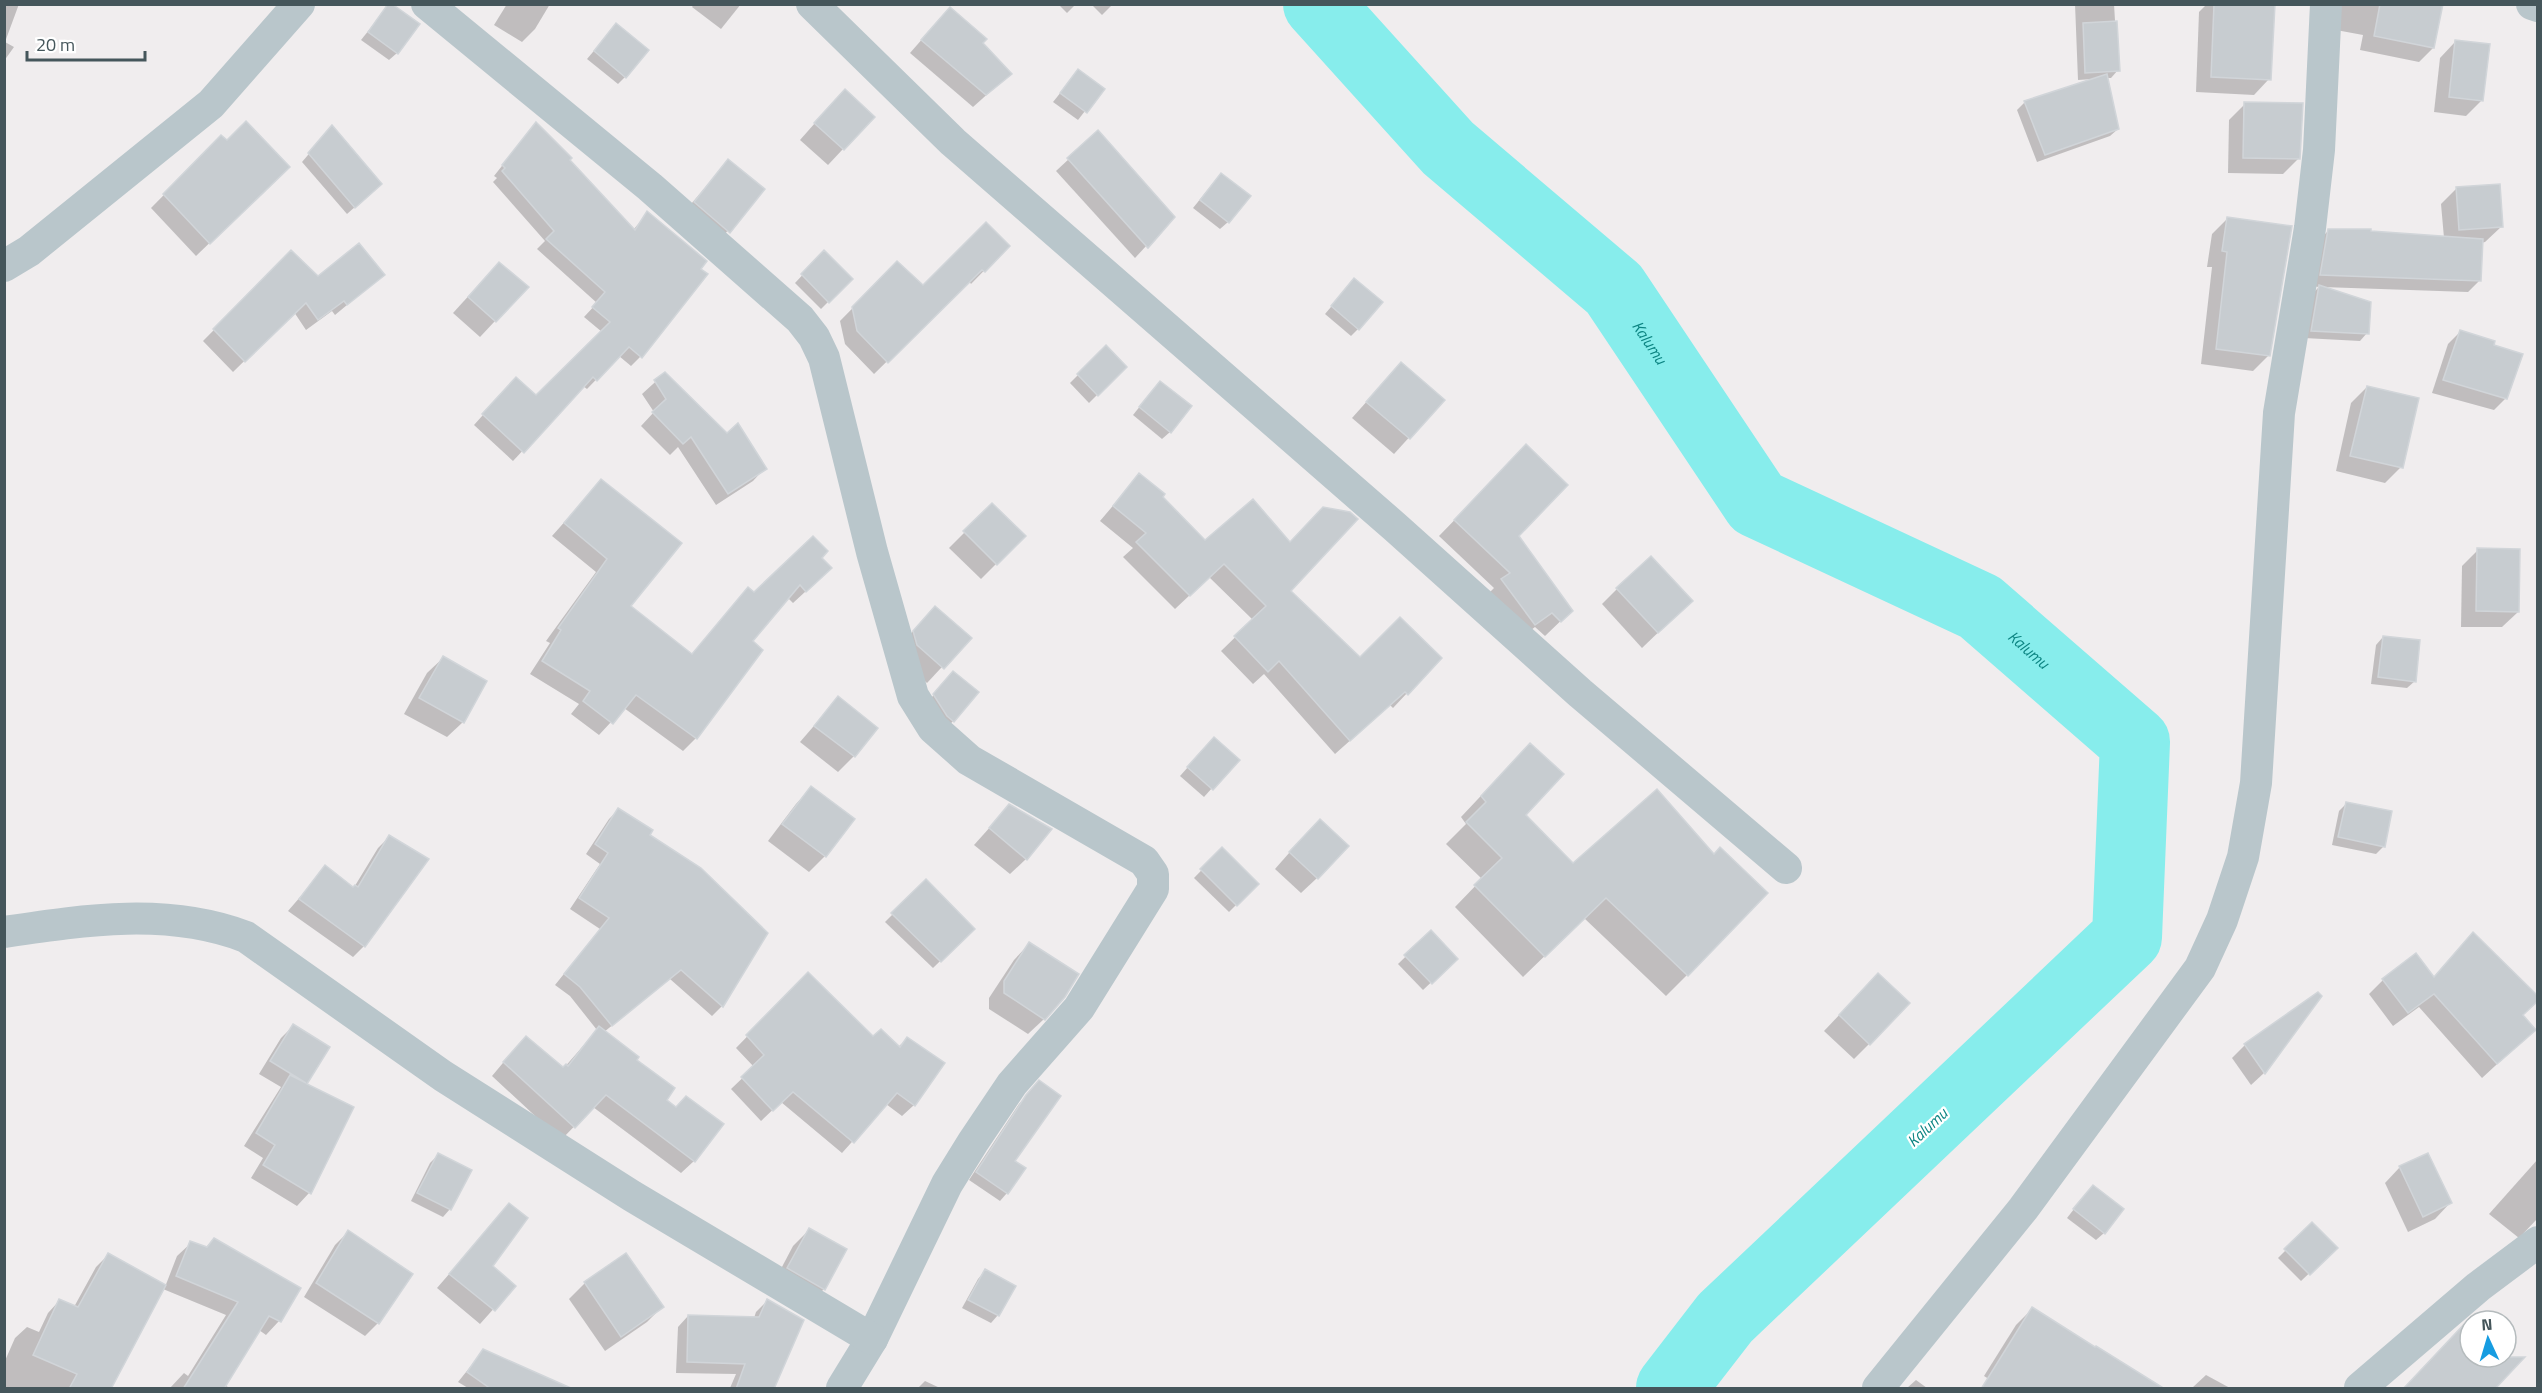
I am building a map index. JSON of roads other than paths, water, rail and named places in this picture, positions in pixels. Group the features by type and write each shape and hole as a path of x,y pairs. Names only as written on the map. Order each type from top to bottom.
{"street":[{"path":"4,266 29,251 211,104 299,4"},
{"path":"427,4 650,187 800,320 814,337 824,358 872,552 913,696 933,728 969,760 1144,861 1153,874 1153,889 1079,1008 1012,1084 947,1184 872,1339 842,1389"},
{"path":"812,4 953,142 1395,527 1580,693 1786,868"},
{"path":"1878,1389 2023,1209 2200,968 2222,920 2243,857 2256,783 2279,413 2310,228 2319,150 2326,4"},
{"path":"2532,4 2538,6"},
{"path":"4,932 76,921 129,918 189,921 224,928 246,937 443,1076 632,1196 872,1339"},
{"path":"2360,1389 2478,1287 2538,1242"}],"waterway":[{"name":"Kalumu","path":"1318,4 1448,148 1614,289 1757,503 1980,607 2135,742 2127,937 1725,1318 1671,1388"}]}
